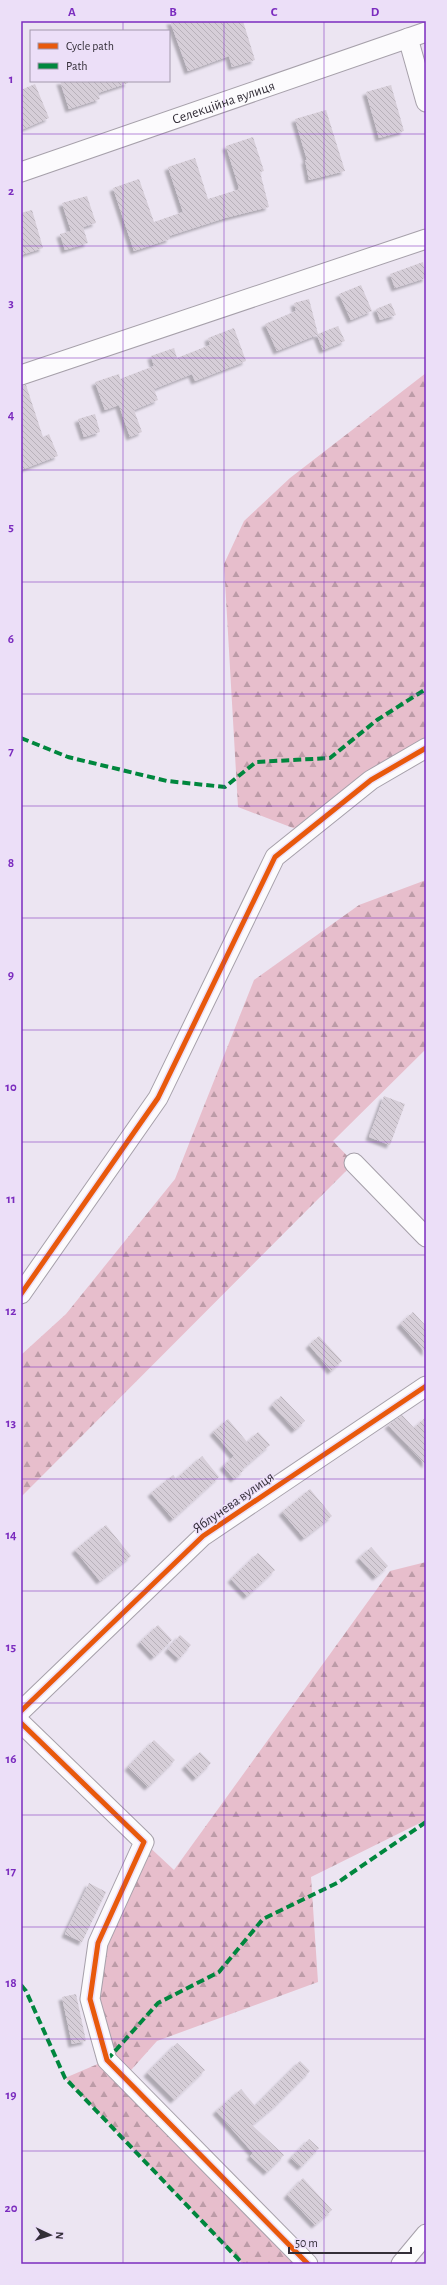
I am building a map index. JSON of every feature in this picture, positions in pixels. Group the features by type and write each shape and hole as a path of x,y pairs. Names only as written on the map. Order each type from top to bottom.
{"street":[{"name":"Селекційна вулиця","path":"21,172 426,32"},
{"path":"408,38 426,102"},
{"path":"21,375 426,239"},
{"path":"21,1294 158,1098 275,858 371,780 426,748"},
{"path":"354,1163 426,1237"},
{"name":"Яблунева вулиця","path":"21,1711 203,1536 426,1386"},
{"path":"21,1723 144,1842 98,1943 90,1999 107,2060 308,2264"},
{"path":"401,2264 426,2234"}],"green space":[{"path":"426,373 426,755 306,833 238,807 224,564 244,521 290,478"},
{"path":"426,880 426,1049 333,1141 354,1163 21,1497 21,1355 66,1314 175,1179 254,980 359,905"},
{"path":"426,1562 426,1820 311,1877 318,1982 157,2041 124,2078 306,2264 243,2264 65,2078 107,2060 90,1999 98,1943 144,1842 174,1870 390,1571"}],"building":[{"path":"170,21 243,21 255,60 232,67 229,56 188,71"},
{"path":"60,82 128,82 98,93 100,99 69,109"},
{"path":"35,84 49,118 21,130 21,90"},
{"path":"391,85 404,131 379,138 366,92"},
{"path":"326,110 345,171 309,180 305,160 307,160 295,119"},
{"path":"253,137 264,171 260,172 269,207 225,218 169,236 170,239 134,251 113,188 139,179 154,222 183,212 168,167 195,158 208,199 237,190 239,188 226,146"},
{"path":"87,196 96,223 83,227 88,243 65,250 60,234 71,231 62,203"},
{"path":"32,210 43,248 21,255 21,213"},
{"path":"423,262 426,278 395,288 390,274"},
{"path":"361,285 372,311 351,320 339,294"},
{"path":"309,299 318,334 338,326 345,341 323,350 317,335 277,351 265,324 296,311 294,303"},
{"path":"391,303 396,315 380,320 376,309"},
{"path":"234,328 246,361 195,381 192,374 154,389 158,400 134,410 142,432 130,437 119,405 105,410 95,382 119,374 120,379 154,366 151,356 174,348 177,358 210,345 208,338"},
{"path":"26,385 43,437 49,434 58,456 21,470 21,386"},
{"path":"95,414 100,432 84,437 78,419"},
{"path":"384,1096 405,1104 390,1145 369,1137"},
{"path":"413,1312 426,1326 426,1353 400,1324"},
{"path":"319,1336 342,1361 331,1371 309,1345"},
{"path":"281,1396 305,1421 295,1430 272,1405"},
{"path":"402,1415 414,1428 426,1417 426,1465 388,1425"},
{"path":"228,1419 247,1442 258,1432 270,1445 242,1469 244,1470 234,1479 223,1466 234,1456 213,1432"},
{"path":"202,1456 219,1477 173,1519 151,1493 173,1475 176,1479"},
{"path":"310,1489 332,1516 304,1538 282,1512"},
{"path":"106,1525 131,1556 100,1581 75,1550"},
{"path":"371,1547 388,1566 376,1577 359,1558"},
{"path":"258,1553 275,1570 247,1596 231,1579"},
{"path":"158,1625 172,1640 154,1657 140,1642"},
{"path":"180,1635 191,1645 179,1659 168,1649"},
{"path":"154,1740 175,1760 148,1787 128,1767"},
{"path":"200,1752 211,1763 196,1778 185,1766"},
{"path":"89,1883 106,1892 82,1942 65,1934"},
{"path":"76,1994 86,2041 72,2044 62,1997"},
{"path":"177,2043 205,2070 174,2100 147,2073"},
{"path":"300,2061 310,2071 276,2105 252,2125 284,2155 267,2172 250,2156 253,2153 216,2111 241,2089 255,2106"},
{"path":"309,2139 319,2148 301,2167 291,2158"},
{"path":"303,2178 332,2210 315,2225 287,2195"}],"marked path":[{"path":"21,738 68,757 167,781 225,787 256,762 330,758 377,720 426,689"},
{"path":"107,2060 158,2003 219,1972 263,1919 337,1883 426,1822"},
{"path":"21,1985 26,1991 65,2078 243,2264"}],"cycle path":[{"path":"21,1294 158,1098 275,857 371,780 426,748"},
{"path":"21,1711 203,1536 426,1386"},
{"path":"21,1723 144,1842 98,1943 90,1999 107,2060 308,2264"}]}
